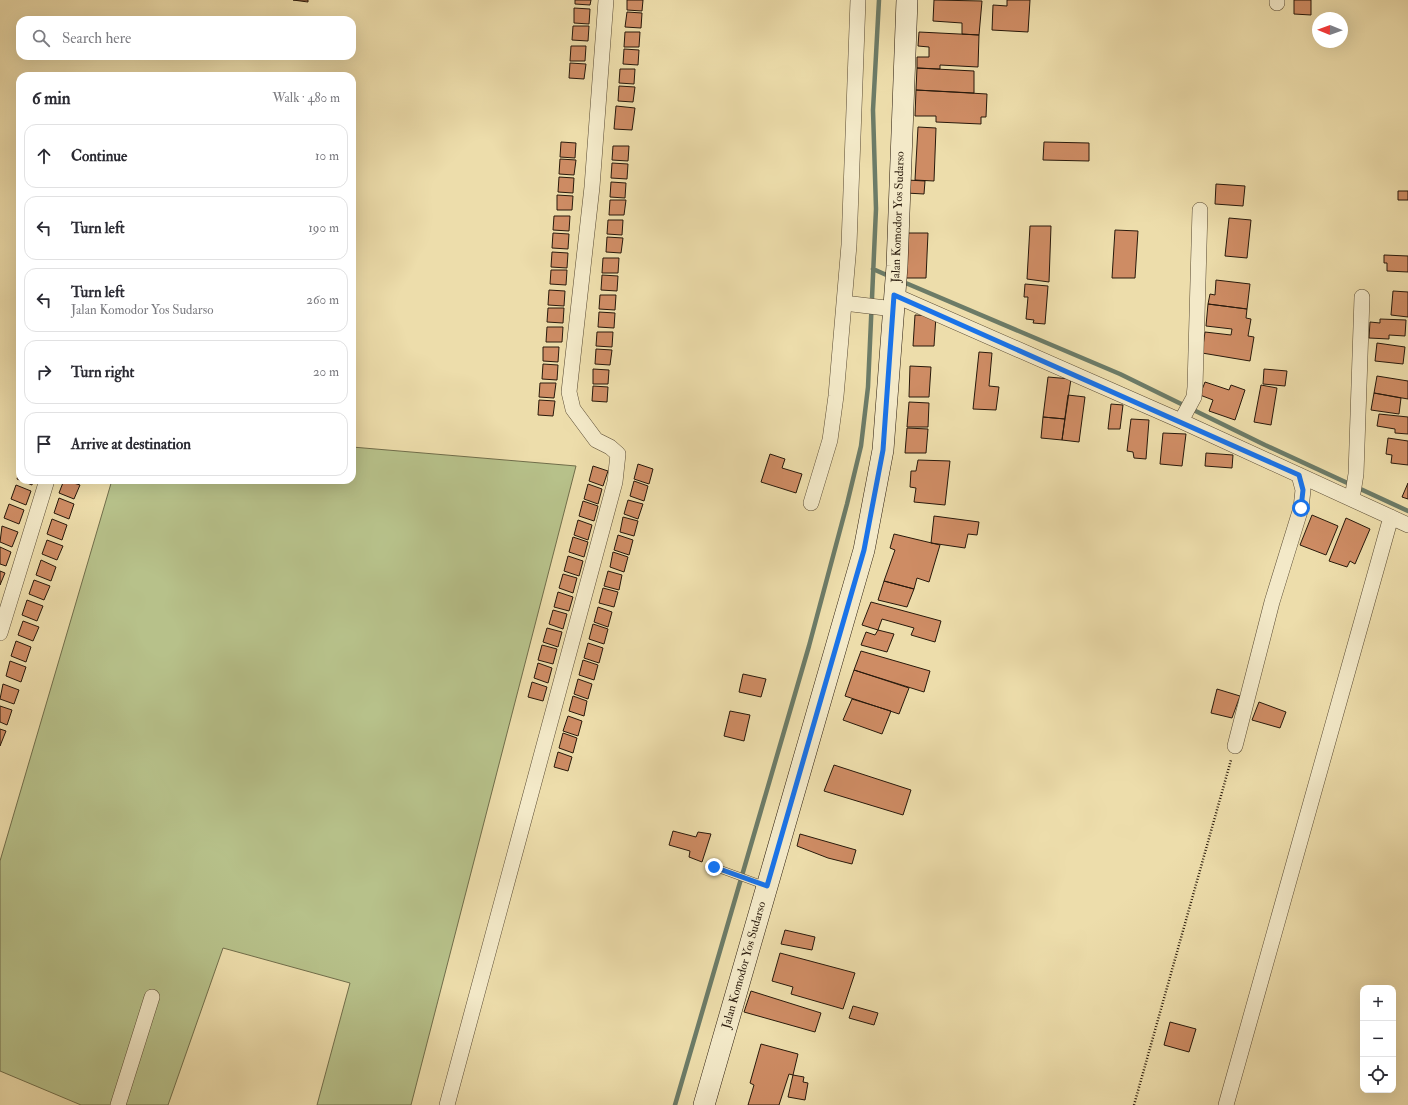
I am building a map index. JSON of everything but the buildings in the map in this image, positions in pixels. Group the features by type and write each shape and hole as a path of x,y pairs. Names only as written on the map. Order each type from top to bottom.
{"street":[{"path":"447,1105 615,482 618,464 618,454 610,447 596,440 573,409 569,392 592,187 606,0"},
{"path":"811,502 830,440 849,304 849,245 858,0"},
{"name":"Jalan Komodor Yos Sudarso","path":"704,1105 759,883 864,550 883,450 891,300 897,266 907,0"},
{"path":"1183,418 1192,400 1195,387 1200,210"},
{"path":"1352,497 1356,474 1362,296"},
{"path":"849,304 891,300 1183,418 1299,475 1352,497 1408,525"},
{"path":"1235,746 1272,602 1301,508 1303,490 1299,475"},
{"path":"0,633 46,484"},
{"path":"1226,1105 1391,517"},
{"path":"118,1105 152,997"}],"lane":[{"path":"714,867 759,883"}],"path":[{"path":"1134,1105 1235,746"}],"green space":[{"path":"356,447 576,466 411,1105 317,1105 350,983 223,948 168,1105 81,1105 0,1071 0,861 111,484 356,484"}],"waterway":[{"path":"675,1105 809,646 861,446 868,387 876,209 873,110 879,0"},
{"path":"873,269 891,277"},
{"path":"901,281 1120,374 1265,445 1408,511"}],"route":[{"path":"714,867 767,886 864,550 883,450 894,295 1181,421 1299,475 1303,490 1301,508"}]}
